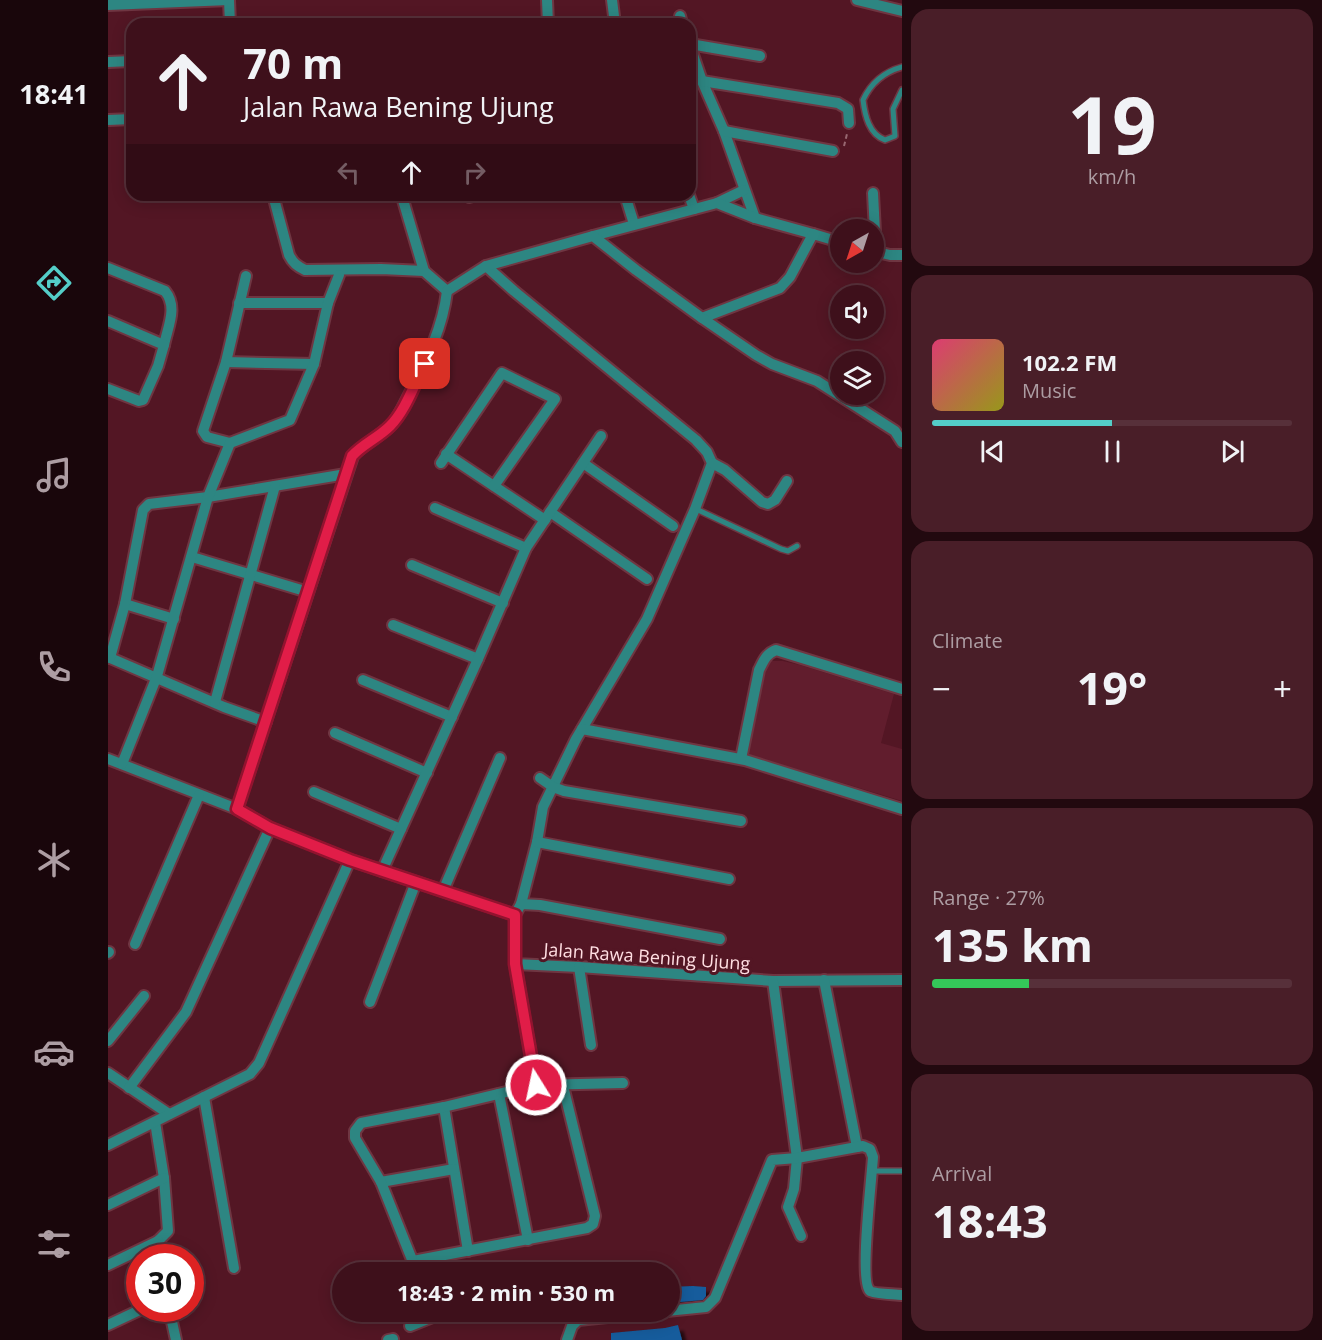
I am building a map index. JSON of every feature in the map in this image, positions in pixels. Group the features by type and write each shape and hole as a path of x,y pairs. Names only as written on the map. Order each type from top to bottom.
{"street":[{"path":"108,5 229,0 230,18"},
{"path":"547,0 548,18"},
{"path":"612,0 614,18"},
{"path":"857,0 902,11"},
{"path":"696,46 760,56"},
{"path":"108,62 126,61"},
{"path":"696,63 724,131 755,218"},
{"path":"702,81 838,103 848,109 849,123"},
{"path":"108,120 126,119"},
{"path":"724,131 833,151"},
{"path":"237,809 352,456 388,429 402,408 425,364 438,330 447,291 486,266 717,202 744,190"},
{"path":"873,193 873,219"},
{"path":"275,201 292,262 305,270 424,271"},
{"path":"404,201 424,271 447,291"},
{"path":"627,201 634,224"},
{"path":"691,201 694,208"},
{"path":"717,202 755,218 830,239"},
{"path":"702,318 780,288 790,277 813,234"},
{"path":"593,236 756,356 817,381 895,431 902,442"},
{"path":"884,253 902,255"},
{"path":"486,266 696,440 707,452 712,463 725,470 762,502 768,504 776,500 787,481"},
{"path":"108,268 165,291 170,297 172,312 158,366 145,398 139,401 108,389"},
{"path":"246,276 226,362 203,431 207,437 230,443 290,420 314,364 328,303 339,275"},
{"path":"239,303 328,303"},
{"path":"108,321 164,345"},
{"path":"226,362 314,364"},
{"path":"494,486 555,399 502,373 443,459 547,516 647,579"},
{"path":"382,871 453,717 526,548 601,436"},
{"path":"122,764 157,676 208,497 230,443"},
{"path":"583,463 673,526"},
{"path":"536,1085 515,964 515,915 521,904 537,842 543,807 582,729 647,619 695,509 712,463"},
{"path":"266,722 109,657 125,604 143,510 149,504 208,497 346,474"},
{"path":"215,702 275,486"},
{"path":"435,508 526,548"},
{"path":"192,557 308,592"},
{"path":"411,564 503,603"},
{"path":"125,604 174,620"},
{"path":"393,625 478,659"},
{"path":"741,759 759,669 771,652 777,650 902,689"},
{"path":"363,680 453,717"},
{"path":"582,729 741,759 902,809"},
{"path":"335,733 427,773"},
{"path":"443,891 500,758"},
{"path":"108,759 237,809 270,828 350,860 515,915"},
{"path":"540,778 553,788 741,821"},
{"path":"314,792 401,829"},
{"path":"135,944 199,795"},
{"path":"129,1088 186,1012 270,828"},
{"path":"537,842 729,879"},
{"path":"108,1145 250,1074 259,1063 350,860"},
{"path":"370,1002 416,882"},
{"path":"521,904 540,905 720,939"},
{"name":"Jalan Rawa Bening Ujung","path":"515,964 773,981 902,980"},
{"path":"579,967 591,1045"},
{"path":"824,980 857,1147"},
{"path":"773,981 797,1158 794,1189 788,1207 801,1236"},
{"path":"108,1041 144,996"},
{"path":"108,1073 169,1114"},
{"path":"413,1262 381,1182 355,1138 355,1131 361,1123 444,1107 536,1085 623,1083"},
{"path":"432,1262 468,1251 587,1228 593,1224 595,1216 563,1086"},
{"path":"499,1094 528,1240"},
{"path":"204,1097 234,1268"},
{"path":"444,1107 468,1251"},
{"path":"108,1265 158,1241 168,1231 164,1178 155,1122"},
{"path":"567,1340 572,1326 578,1320 706,1307 714,1298 769,1164 776,1158 797,1158 863,1146 870,1149 873,1157 865,1256 866,1284 868,1290 873,1293 902,1295"},
{"path":"381,1182 454,1169"},
{"path":"108,1205 164,1178"},
{"path":"108,1325 126,1316"},
{"path":"172,1322 176,1340"},
{"path":"410,1326 417,1322"}],"lane":[{"path":"902,67 889,71 878,79 868,89 863,100 871,130 885,140 895,136 893,109 902,90"},
{"path":"695,509 781,549 788,551 797,546"},
{"path":"872,1172 902,1171"}],"path":[{"path":"833,151 843,147 849,123"}],"shaded area":[{"path":"768,661 783,661 800,665 894,694 881,743 902,749 902,801 747,754"}],"building":[{"path":"680,1287 706,1287 706,1296 703,1300 680,1302"},
{"path":"678,1325 682,1340 611,1340 611,1333"}],"route":[{"path":"425,364 388,429 352,456 237,809 270,828 350,860 515,915 515,964 536,1085"}]}
